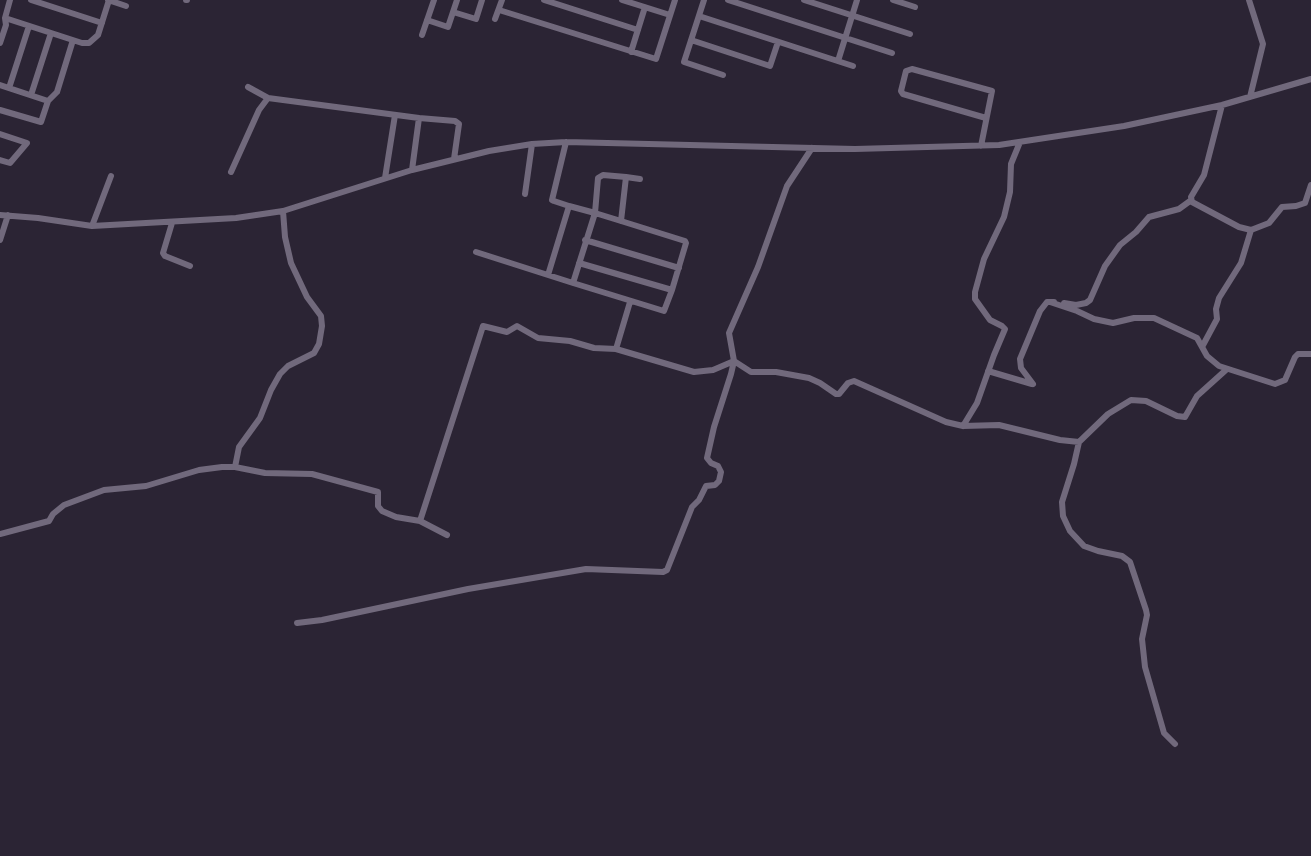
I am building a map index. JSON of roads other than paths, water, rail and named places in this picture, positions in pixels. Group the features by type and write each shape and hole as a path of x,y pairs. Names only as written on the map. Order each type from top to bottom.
{"street":[{"path":"2,20 10,0"},
{"path":"31,0 102,23"},
{"path":"2,20 30,26 82,43 94,40 102,23 108,0 126,6"},
{"path":"422,34 434,0"},
{"path":"427,20 448,27 458,0"},
{"path":"453,12 476,19 482,0"},
{"path":"495,19 502,0"},
{"path":"543,0 638,30"},
{"path":"622,0 635,2 670,15"},
{"path":"498,10 656,59 675,0"},
{"path":"704,0 684,62 723,75"},
{"path":"728,0 892,53"},
{"path":"804,0 910,34"},
{"path":"838,61 857,0"},
{"path":"893,0 915,7"},
{"path":"1249,0 1263,44 1250,97"},
{"path":"631,52 645,7"},
{"path":"699,16 853,66"},
{"path":"0,43 6,25 2,20"},
{"path":"9,88 30,26"},
{"path":"31,95 51,33"},
{"path":"0,110 41,122 48,101 57,92 73,40"},
{"path":"692,40 770,66 778,42"},
{"path":"981,146 992,91 912,69 906,71 901,91 903,94 986,118"},
{"path":"0,215 92,226 236,218 283,211 412,170 454,159 532,144 566,142 886,149 981,146 1020,142 1112,129 1222,105 1311,79"},
{"path":"0,85 48,101"},
{"path":"248,87 268,98 455,121 459,124 454,159"},
{"path":"231,172 259,110 268,98"},
{"path":"988,371 1033,384 1021,368 1020,360 1040,311 1045,304 1050,302 1076,305 1086,303 1093,297 1105,266 1120,244 1149,218 1179,209 1190,201 1204,175 1222,105"},
{"path":"385,178 395,115"},
{"path":"412,170 419,118"},
{"path":"0,134 27,143 10,163 0,160"},
{"path":"476,252 664,311 679,268 685,241 554,201 552,197 566,142"},
{"path":"963,426 977,403 1005,329 990,320 980,307 975,299 976,286 984,259 1004,217 1010,192 1011,164 1020,142"},
{"path":"525,194 532,144"},
{"path":"297,623 322,620 483,586 586,569 663,572 668,567 692,507 699,500 706,486 715,485 719,481 721,472 718,466 706,458 732,374 734,361 729,333 758,267 787,186 812,148"},
{"path":"92,226 111,176"},
{"path":"573,283 595,213 600,176 640,178"},
{"path":"621,221 626,177"},
{"path":"1190,201 1209,213 1251,230 1269,223 1282,207 1296,206 1305,202 1311,185"},
{"path":"548,275 569,206"},
{"path":"234,467 239,447 260,418 280,374 288,366 314,353 319,344 321,316 307,297 291,263 285,237 283,211"},
{"path":"0,240 8,215"},
{"path":"172,223 163,253 165,256 190,266"},
{"path":"1202,346 1217,319 1216,309 1219,298 1241,263 1251,230"},
{"path":"585,240 679,268"},
{"path":"579,263 672,290"},
{"path":"616,349 630,302"},
{"path":"1050,302 1094,319 1113,323 1134,318 1154,318 1193,336 1207,356 1219,366 1275,384 1286,378 1295,357 1304,353 1311,354"},
{"path":"420,521 483,326 507,332 517,326 538,339 570,341 594,348 616,349 694,372 713,370 734,361"},
{"path":"734,361 751,372 776,372 809,378 836,394 839,394 848,383 854,381 946,422 963,426 999,425 1060,440 1079,442"},
{"path":"1175,744 1164,733 1145,667 1142,639 1147,615 1130,562 1122,556 1084,546 1070,531 1063,516 1062,502 1079,442 1108,414 1131,400 1146,401 1177,416 1185,417 1197,396 1227,369"},
{"path":"0,534 49,521 53,514 64,505 104,490 146,486 200,470 234,467 280,474 304,472 378,492 378,506 386,514 420,521 447,535"}]}
